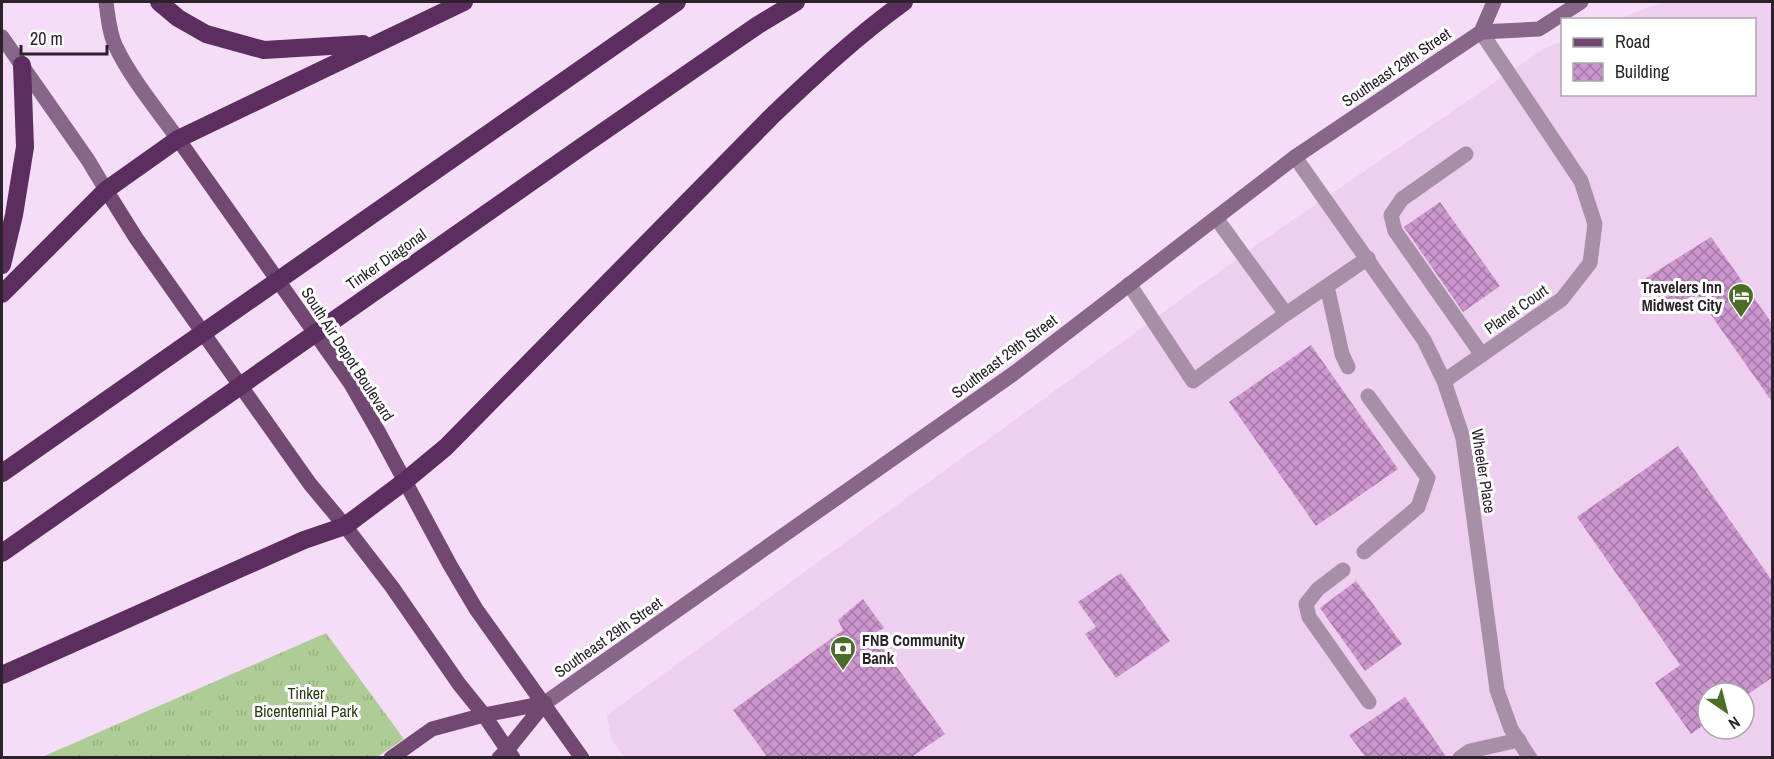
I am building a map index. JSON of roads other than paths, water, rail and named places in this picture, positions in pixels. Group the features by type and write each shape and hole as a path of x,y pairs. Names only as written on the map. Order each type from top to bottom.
{"highway":[{"path":"159,2 178,18 207,34 264,50 374,44"},
{"path":"2,294 106,190 178,139 464,2"},
{"path":"2,472 677,2"},
{"name":"Tinker Diagonal","path":"2,553 402,272 758,25 796,2"},
{"path":"2,675 304,540 345,526 446,447 773,115 825,65 904,2"},
{"path":"2,265 14,215 25,147 22,65"}],"main road":[{"name":"South Air Depot Boulevard","path":"106,2 108,21 115,45 127,66 351,384 476,609 582,758"},
{"path":"1494,2 1481,32 1539,29 1581,2"},
{"name":"Southeast 29th Street","path":"506,755 545,703 1013,374 1295,157 1481,32"},
{"path":"2,37 88,160 136,238 303,475 392,586 459,684 484,715 506,755"},
{"name":"Southeast 29th Street","path":"391,758 432,729 484,715 545,703"}],"street":[{"name":"Planet Court","path":"1444,381 1562,299 1590,263 1595,224 1581,181 1481,32"},
{"path":"1466,154 1402,199 1391,215 1395,231 1482,355"},
{"name":"Wheeler Place","path":"1295,157 1424,340 1444,381 1463,438 1497,690 1512,729 1530,758"},
{"path":"1216,218 1286,314"},
{"path":"1129,284 1193,381 1368,258"},
{"path":"1327,286 1342,354 1348,367"},
{"path":"1364,552 1418,507 1428,478 1368,396"},
{"path":"1343,570 1318,589 1306,604 1309,617 1369,702"},
{"path":"1460,758 1470,751 1519,740"}],"place":[{"name":"Travelers Inn Midwest City","path":"1741,319"},
{"name":"FNB Community Bank","path":"843,672"}],"park label":[{"name":"Tinker Bicentennial Park","path":"306,702"}]}
